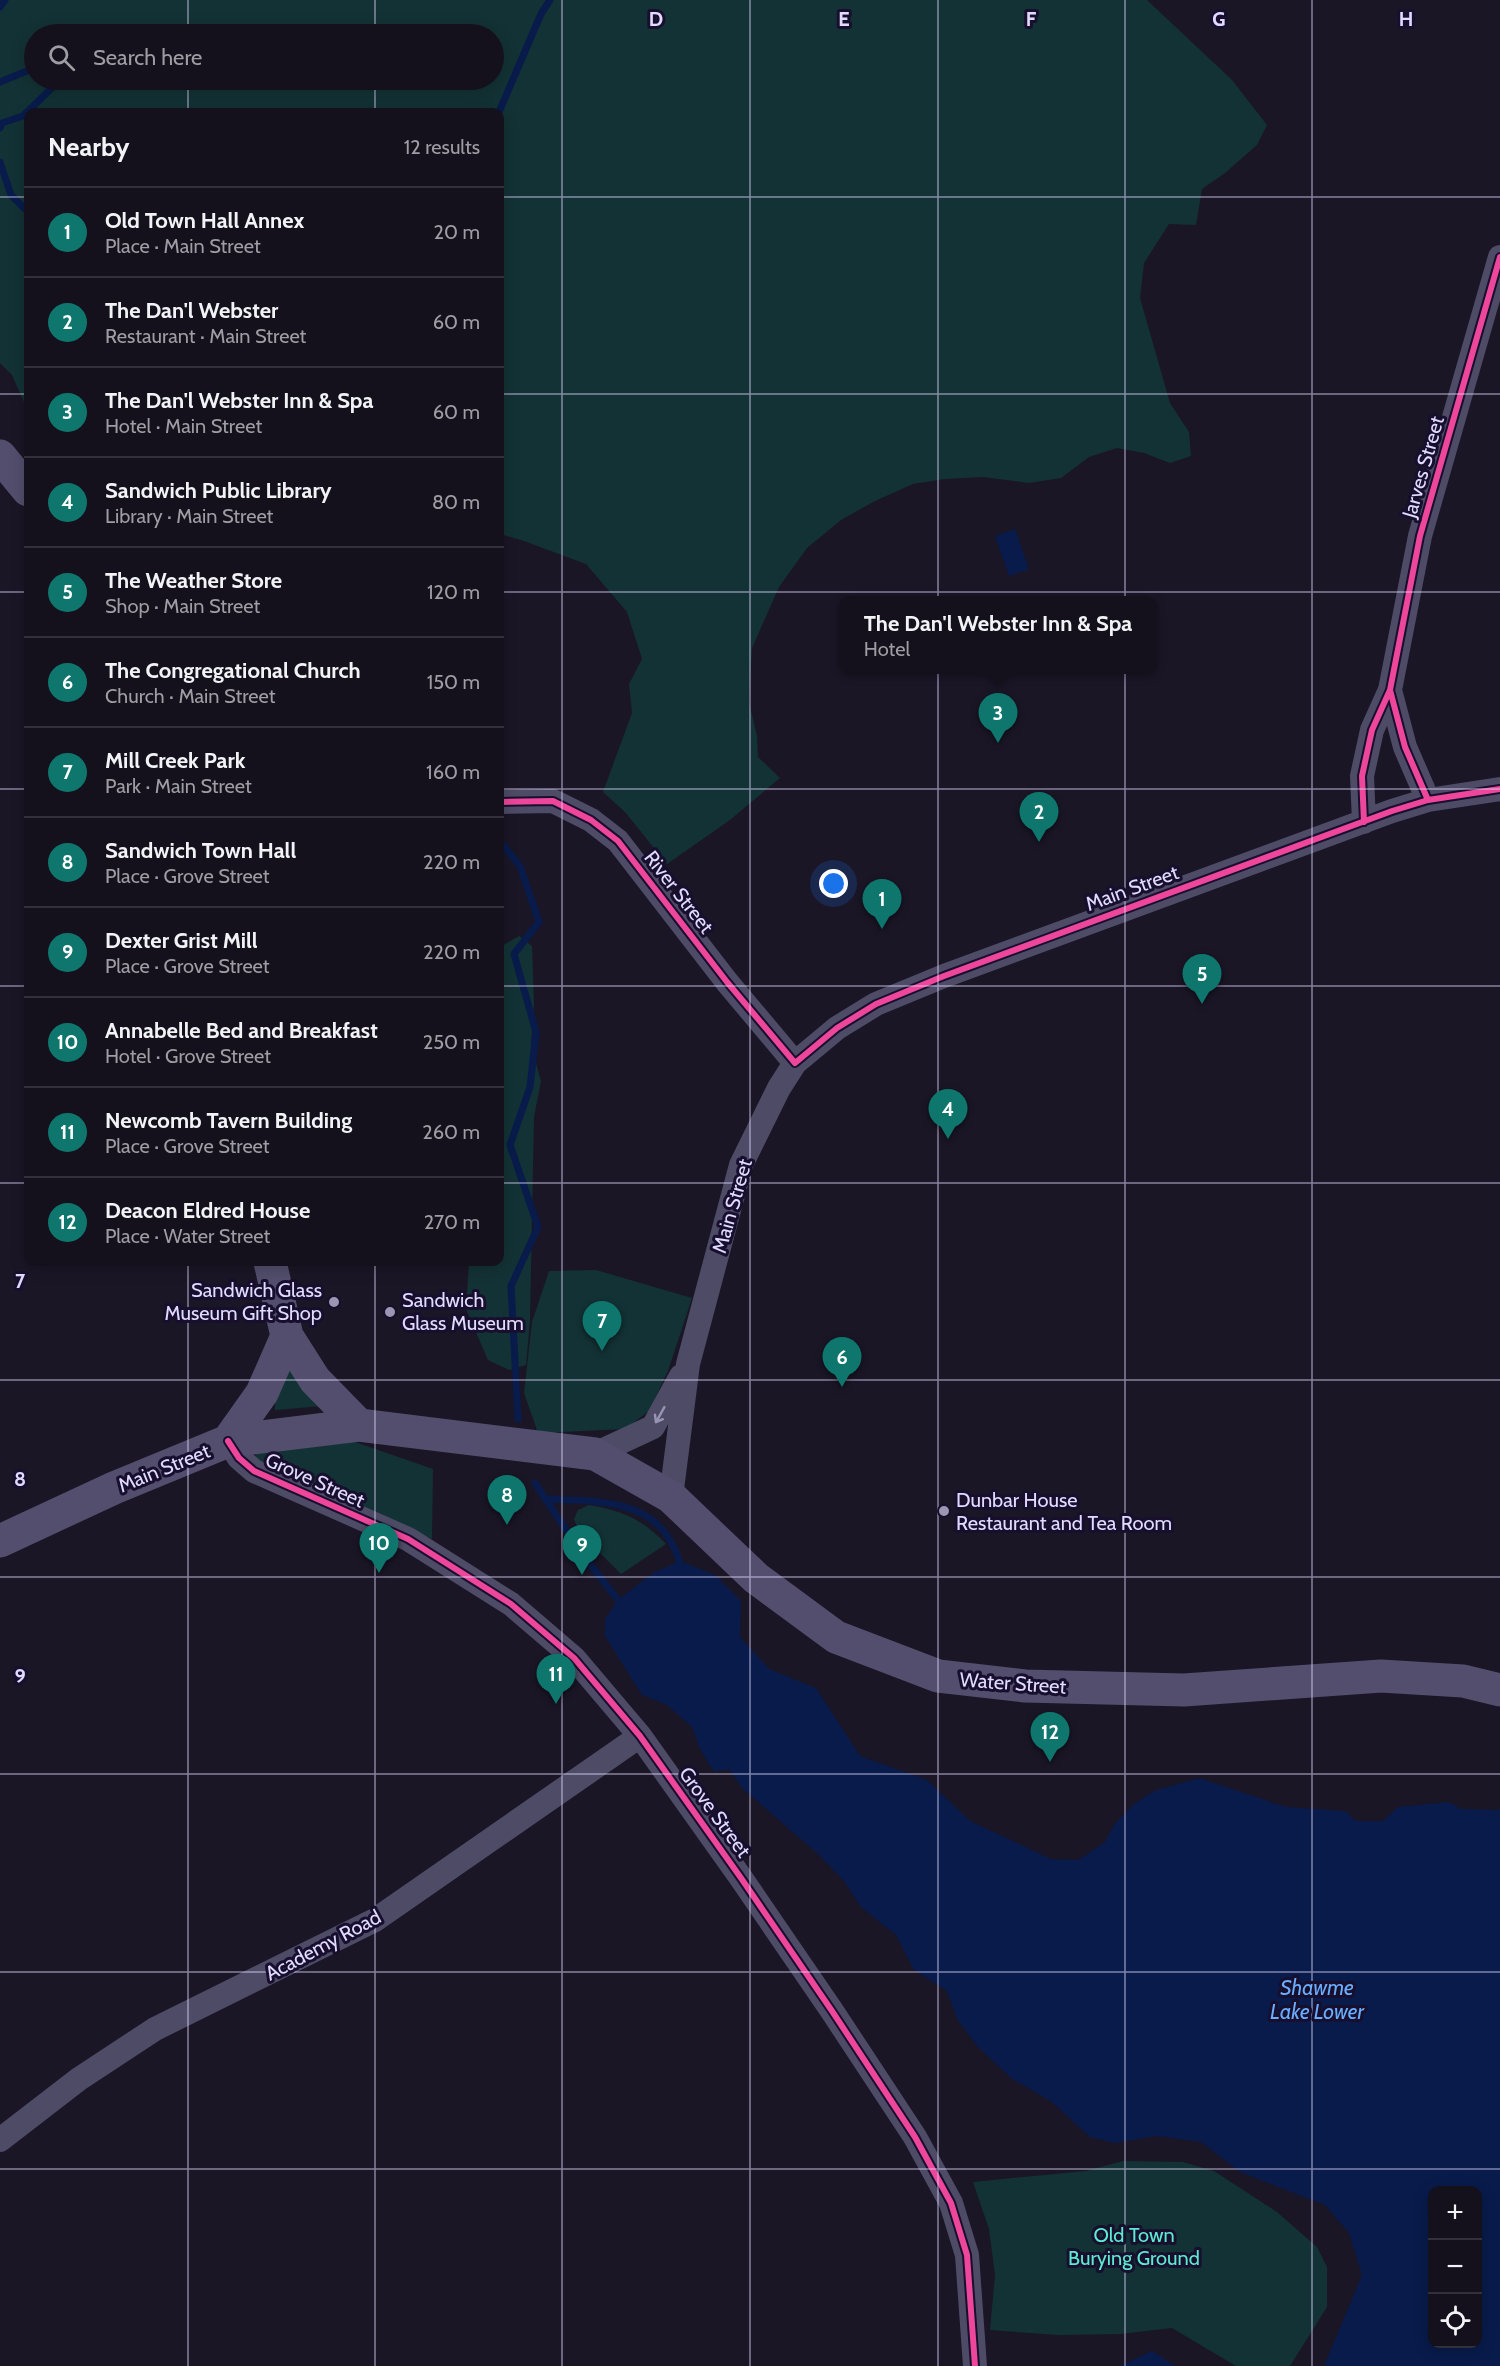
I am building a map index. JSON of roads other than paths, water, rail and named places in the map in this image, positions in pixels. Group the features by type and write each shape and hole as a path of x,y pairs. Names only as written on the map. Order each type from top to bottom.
{"main road":[{"path":"0,456 24,485"},
{"path":"271,1266 287,1336 315,1380 359,1425"},
{"path":"228,1442 262,1393 287,1336"},
{"name":"Main Street","path":"0,1541 114,1488 228,1442 359,1425 595,1454"},
{"name":"Water Street","path":"595,1454 671,1497 756,1578 836,1637 938,1676 1025,1686 1184,1690 1381,1676 1463,1681 1500,1690"}],"street":[{"name":"Jarves Street","path":"1364,822 1362,776 1372,730 1390,690 1420,536 1500,257"},
{"name":"Jarves Street","path":"1390,690 1405,747 1428,800"},
{"name":"Main Street","path":"671,1497 688,1364 741,1165 779,1088 795,1064 837,1028 876,1004 1140,902 1428,800 1500,789"},
{"name":"River Street","path":"504,802 553,801 591,820 618,841 727,982 795,1064"},
{"name":"Main Street","path":"595,1454 653,1426 688,1364"},
{"name":"Grove Street","path":"228,1442 238,1458 254,1471 408,1539 511,1604 574,1658 640,1736 741,1878 832,2012 915,2137 951,2203 967,2255 975,2366"},
{"name":"Academy Road","path":"0,2140 79,2079 154,2030 375,1920 640,1736"}],"water":[{"path":"1015,529 1029,569 1009,576 995,536"},
{"name":"Shawme Lake Lower","path":"680,1561 715,1575 741,1601 740,1637 769,1669 816,1688 860,1756 927,1780 970,1821 1051,1859 1078,1860 1105,1842 1114,1825 1134,1804 1154,1791 1199,1778 1286,1807 1345,1811 1356,1821 1383,1821 1398,1807 1449,1802 1461,1809 1500,1810 1500,2366 1324,2366 1362,2275 1349,2233 1325,2205 1240,2172 1201,2142 1156,2136 1115,2143 1090,2137 1052,2102 1011,2078 978,2047 957,2019 947,1991 914,1970 896,1935 861,1907 844,1881 818,1854 742,1788 729,1769 714,1772 700,1749 692,1727 667,1705 642,1695 605,1636 605,1619 618,1600 653,1573"},
{"path":"1152,2351 1175,2366 1120,2366"}],"waterway":[{"path":"0,7 5,0"},
{"path":"501,108 541,14 550,0"},
{"path":"0,82 24,72"},
{"path":"31,108 50,90"},
{"path":"0,128 2,123 24,115"},
{"path":"0,162 11,195 24,208"},
{"path":"504,846 520,866 539,922 514,954 536,1032 530,1087 510,1145 538,1227 511,1286 518,1419"},
{"path":"535,1483 582,1554 625,1606"},
{"path":"545,1499 600,1502 635,1511 650,1519 663,1530 677,1554 680,1568"}],"place":[{"name":"The Dan'l Webster Inn & Spa","path":"998,743"},
{"name":"The Dan'l Webster","path":"1039,842"},
{"name":"Old Town Hall Annex","path":"882,929"},
{"name":"The Weather Store","path":"1202,1004"},
{"name":"Sandwich Public Library","path":"948,1139"},
{"name":"Sandwich Glass Museum Gift Shop","path":"334,1302"},
{"name":"Sandwich Glass Museum","path":"390,1312"},
{"name":"Mill Creek Park","path":"602,1351"},
{"name":"The Congregational Church","path":"842,1387"},
{"name":"Dunbar House Restaurant and Tea Room","path":"944,1511"},
{"name":"Sandwich Town Hall","path":"507,1525"},
{"name":"Annabelle Bed and Breakfast","path":"379,1573"},
{"name":"Dexter Grist Mill","path":"582,1575"},
{"name":"Newcomb Tavern Building","path":"556,1704"},
{"name":"Deacon Eldred House","path":"1050,1762"}],"park label":[{"name":"Old Town Burying Ground","path":"1134,2246"}]}
